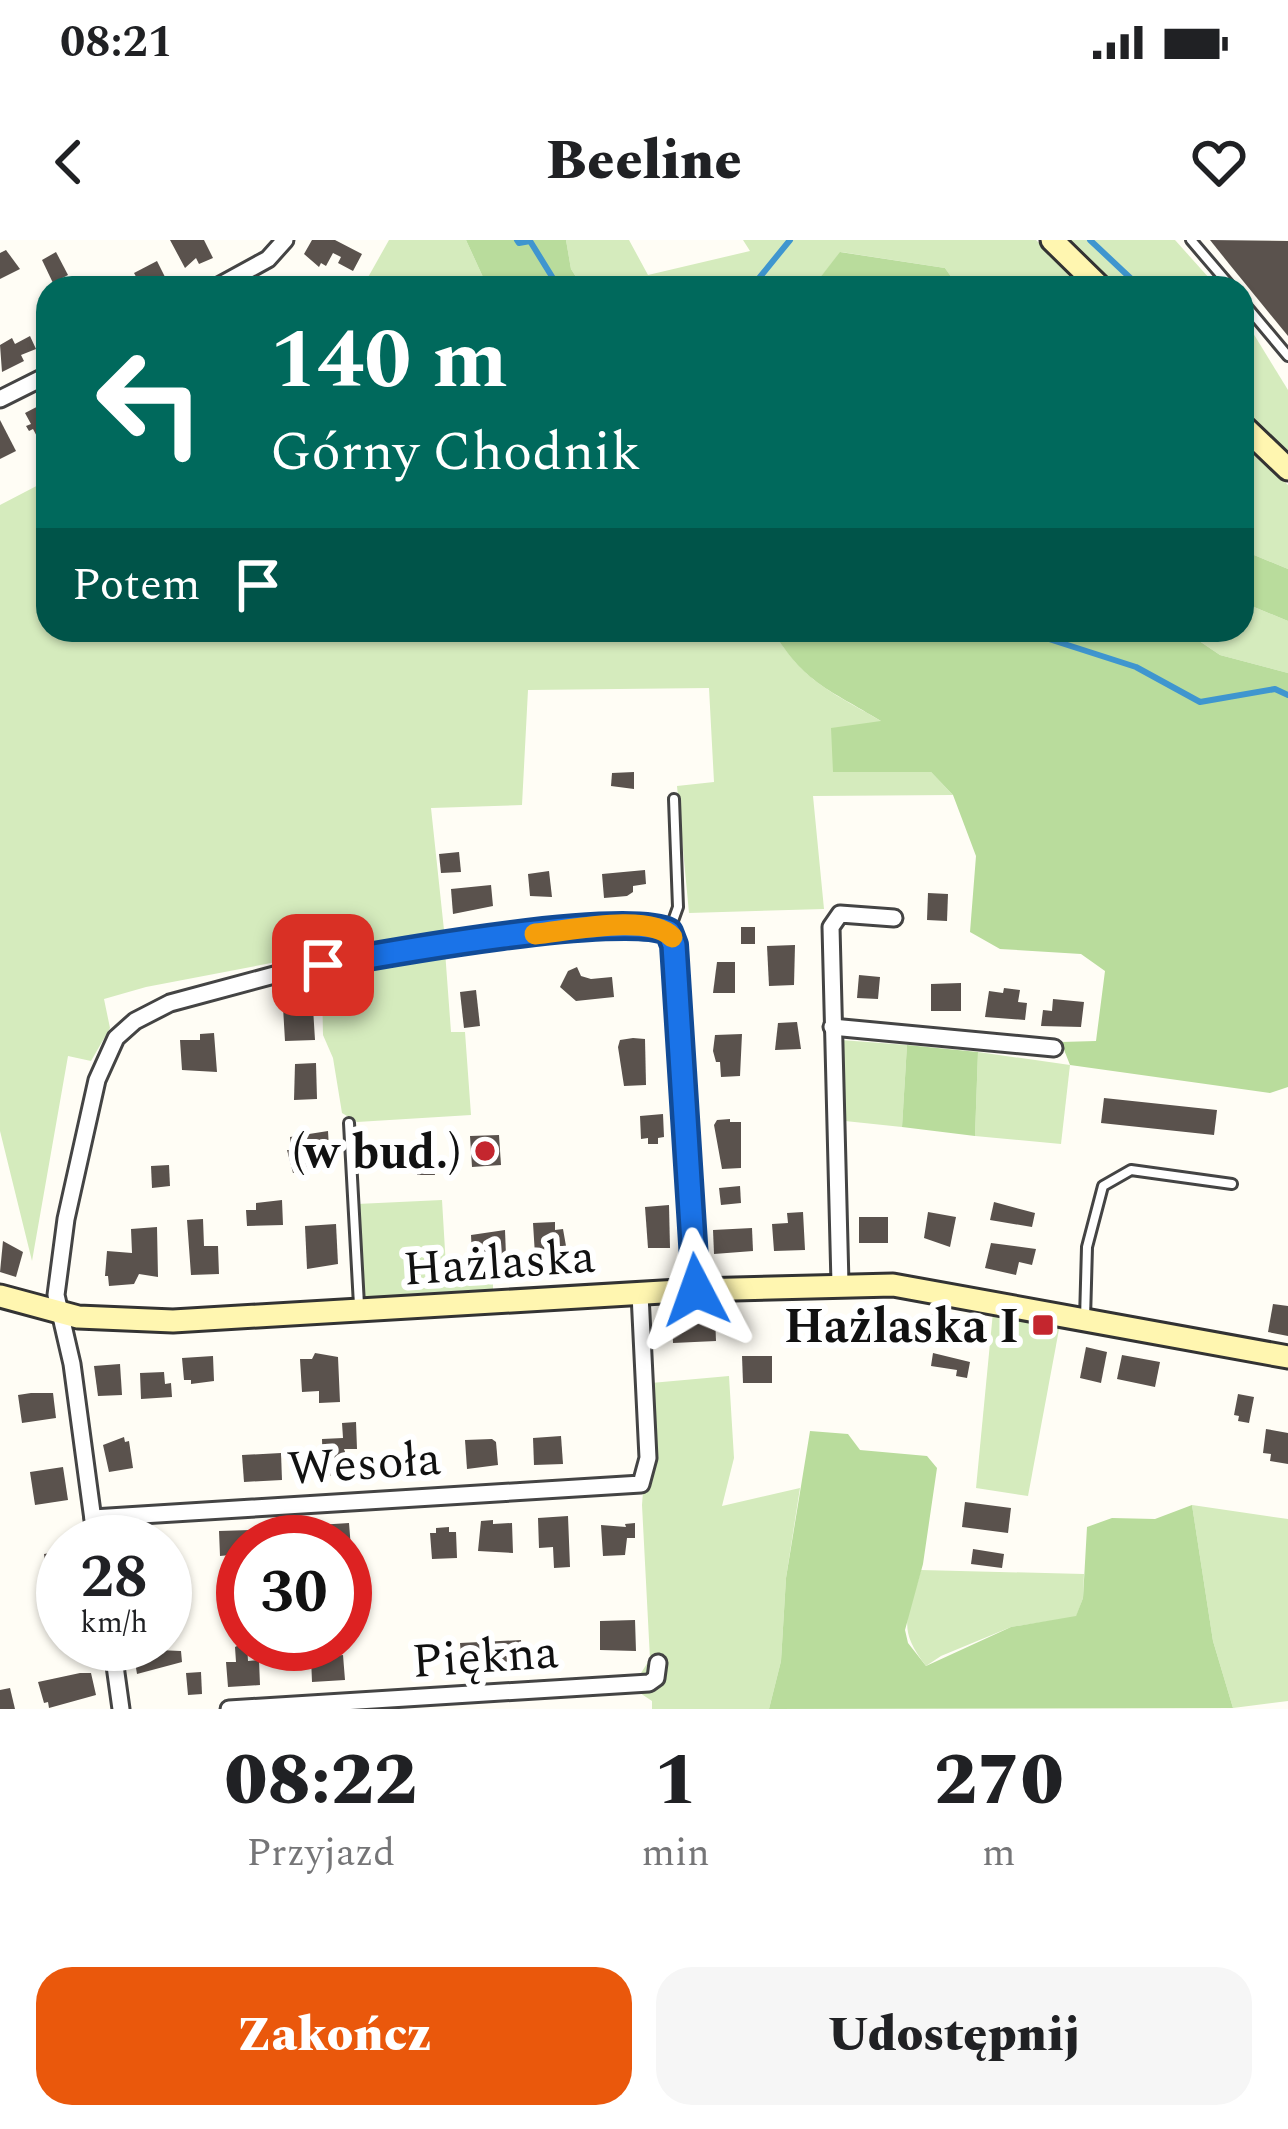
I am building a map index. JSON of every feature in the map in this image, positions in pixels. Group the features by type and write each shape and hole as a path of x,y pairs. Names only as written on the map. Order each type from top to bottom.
{"street":[{"path":"237,276 268,259 285,240"},
{"path":"1052,240 1089,276"},
{"path":"0,399 36,381"},
{"path":"1254,436 1288,469"},
{"path":"840,1284 831,927 840,914 894,918"},
{"path":"92,1515 72,1364 56,1295 66,1219 108,1049 135,1021 192,995 289,971 482,939 630,926 656,926 669,932 674,945 696,1290"},
{"path":"832,1027 1054,1048"},
{"name":"Hażlaska","path":"0,1296 104,1319 172,1321 840,1284 936,1291 1288,1357"},
{"name":"Wesoła","path":"140,1515 640,1484 648,1458 640,1294"},
{"name":"Piękna","path":"229,1709 649,1683 656,1678 658,1663"},
{"path":"116,1671 121,1709"}],"lane":[{"path":"1191,240 1222,276"},
{"path":"1254,315 1288,356"},
{"path":"669,932 678,907 674,800"},
{"path":"350,1123 359,1312"},
{"path":"1085,1320 1087,1247 1103,1186 1131,1170 1232,1184"}],"green space":[{"path":"389,240 466,240 482,276 369,276"},
{"path":"466,240 566,240 575,276 482,276"},
{"path":"566,240 629,240 648,275 750,251 743,240 1036,240 1074,276 951,276 945,268 841,252 822,276 575,276"},
{"path":"1066,240 1175,240 1207,276 1103,276"},
{"path":"840,252 945,268 951,276 821,276"},
{"path":"1254,335 1288,390 1288,456 1254,423"},
{"path":"1254,452 1288,485 1288,569 1254,555"},
{"path":"36,486 36,642 780,642 808,674 883,722 833,772 931,772 953,795 813,796 824,909 689,913 677,786 714,782 709,688 528,690 522,805 431,808 444,930 104,999 110,1028 91,1061 68,1056 32,1261 0,1131 0,505"},
{"path":"1254,555 1288,569 1288,621 1254,607"},
{"path":"1254,607 1288,621 1288,673 1220,655 1201,642 1254,642"},
{"path":"780,642 1201,642 1220,655 1288,673 1288,1087 1270,1093 1070,1065 1061,1042 1096,1041 1105,971 1081,954 1000,949 970,932 976,856 953,795 931,772 833,772 831,728 881,721 807,674"},
{"path":"445,951 451,1032 465,1032 471,1115 357,1122 342,1113 333,1058 323,1035 322,988 313,979"},
{"path":"841,1040 907,1045 902,1127 845,1121 838,1054"},
{"path":"907,1045 978,1052 975,1136 902,1127"},
{"path":"978,1052 1070,1065 1061,1144 975,1136"},
{"path":"442,1200 447,1284 493,1281 493,1295 366,1302 357,1204"},
{"path":"993,1312 1060,1324 1028,1496 976,1488"},
{"path":"729,1376 734,1458 722,1506 800,1488 786,1578 781,1661 769,1709 652,1709 652,1701 640,1693 641,1673 650,1659 642,1505 651,1383"},
{"path":"810,1431 848,1434 860,1450 927,1456 937,1468 923,1564 905,1630 908,1643 926,1666 1011,1627 1076,1616 1083,1598 1087,1527 1112,1518 1155,1519 1192,1505 1213,1641 1233,1708 769,1709 781,1661 786,1578"},
{"path":"1192,1505 1288,1519 1288,1701 1233,1708 1213,1641"},
{"path":"921,1570 1084,1574 1083,1598 1076,1617 1011,1627 926,1666 910,1641 907,1620"}],"building":[{"path":"170,240 204,240 213,258 199,264 196,258 185,268"},
{"path":"312,240 335,240 362,254 353,271 338,263 341,257 333,253 326,266 321,263 319,267 304,254"},
{"path":"1210,240 1288,241 1288,336 1254,294 1254,276 1239,276"},
{"path":"6,250 20,269 0,279 0,253"},
{"path":"56,252 68,275 50,276 42,260"},
{"path":"157,261 164,276 136,276"},
{"path":"30,336 36,349 2,372 0,345"},
{"path":"36,407 36,435 26,426 31,424 25,413"},
{"path":"0,420 16,451 0,459"},
{"path":"634,772 634,789 611,786 612,773"},
{"path":"459,852 461,872 441,873 439,854"},
{"path":"645,870 646,884 633,886 627,896 604,898 602,874"},
{"path":"549,871 552,897 530,896 528,874"},
{"path":"491,885 493,906 453,914 451,889"},
{"path":"928,893 948,894 947,921 927,920"},
{"path":"741,927 755,927 755,944 741,944"},
{"path":"795,945 794,985 769,986 767,946"},
{"path":"717,962 735,962 735,993 713,993"},
{"path":"577,967 581,976 591,979 612,977 614,997 576,1001 560,987 568,971"},
{"path":"859,975 880,977 878,999 857,998"},
{"path":"961,983 961,1011 931,1011 931,984"},
{"path":"1004,988 1020,990 1018,1002 1027,1003 1025,1020 985,1017 989,991 1003,993"},
{"path":"476,990 480,1026 464,1028 460,992"},
{"path":"312,992 315,1040 285,1041 283,1007 301,1007 300,993"},
{"path":"1053,999 1084,1002 1081,1027 1041,1026 1043,1010 1052,1011"},
{"path":"797,1022 801,1049 775,1050 778,1023"},
{"path":"214,1033 217,1072 182,1070 180,1040 200,1040 200,1034"},
{"path":"742,1034 740,1076 721,1077 713,1051 715,1035"},
{"path":"645,1039 646,1085 624,1086 618,1047 620,1040"},
{"path":"316,1063 317,1099 294,1100 295,1064"},
{"path":"1104,1098 1217,1110 1214,1135 1101,1123"},
{"path":"663,1114 664,1137 658,1138 658,1144 648,1144 648,1138 641,1139 640,1116"},
{"path":"717,1120 741,1122 741,1168 722,1169 714,1125"},
{"path":"328,1131 329,1148 314,1150 319,1171 293,1173 287,1150 291,1150 290,1137"},
{"name":"(w bud.)","path":"499,1135 501,1165 472,1167 470,1136"},
{"path":"430,1147 435,1175 417,1175 422,1158 417,1158 417,1148"},
{"path":"169,1165 170,1186 152,1188 151,1166"},
{"path":"740,1186 741,1203 721,1205 719,1188"},
{"path":"282,1200 283,1225 247,1226 246,1210 256,1210 256,1203"},
{"path":"994,1202 1035,1213 1032,1227 990,1220"},
{"path":"669,1205 670,1248 648,1248 645,1207"},
{"path":"803,1212 805,1250 774,1251 772,1224 788,1223 787,1213"},
{"path":"928,1212 956,1217 950,1247 924,1238"},
{"path":"859,1217 888,1217 888,1243 859,1243"},
{"path":"203,1219 204,1246 218,1246 219,1274 191,1275 187,1220"},
{"path":"555,1222 555,1230 563,1229 566,1246 560,1246 560,1254 535,1255 533,1223"},
{"path":"336,1224 338,1264 307,1269 305,1226"},
{"path":"157,1227 158,1277 139,1274 134,1284 109,1286 107,1251 132,1253 131,1229"},
{"path":"752,1228 753,1251 714,1254 713,1230"},
{"path":"505,1230 506,1256 472,1255 471,1235"},
{"path":"3,1241 23,1252 16,1277 0,1272"},
{"path":"991,1243 1036,1249 1032,1265 1019,1262 1016,1275 985,1268"},
{"path":"1273,1304 1288,1306 1288,1336 1268,1332"},
{"path":"927,1314 965,1319 962,1345 931,1345 931,1340 923,1339"},
{"path":"715,1316 716,1341 673,1343 672,1318"},
{"path":"1086,1347 1107,1352 1101,1383 1080,1378"},
{"path":"315,1353 338,1357 340,1402 319,1403 319,1391 302,1392 300,1359 312,1359"},
{"path":"933,1353 970,1362 967,1378 956,1376 957,1370 931,1366"},
{"path":"1122,1355 1160,1362 1155,1387 1117,1379"},
{"path":"213,1356 214,1381 191,1384 184,1380 182,1358"},
{"path":"742,1356 772,1356 772,1383 743,1383"},
{"path":"120,1364 122,1395 98,1396 94,1366"},
{"path":"164,1372 172,1397 141,1399 140,1373"},
{"path":"53,1393 56,1418 22,1423 18,1395"},
{"path":"1238,1394 1254,1397 1249,1423 1234,1415"},
{"path":"356,1422 357,1449 344,1449 350,1466 344,1466 344,1475 323,1476 322,1439 343,1438 342,1423"},
{"path":"1266,1429 1288,1433 1288,1464 1270,1461 1271,1454 1263,1453"},
{"path":"561,1436 563,1464 534,1465 533,1438"},
{"path":"124,1437 129,1441 133,1468 109,1472 103,1445"},
{"path":"492,1439 498,1465 467,1469 465,1440"},
{"path":"281,1453 282,1480 244,1482 242,1455"},
{"path":"63,1467 68,1500 35,1505 30,1472"},
{"path":"965,1502 1011,1508 1008,1533 962,1527"},
{"path":"568,1516 570,1567 554,1568 553,1547 539,1548 538,1518"},
{"path":"493,1520 493,1524 512,1523 513,1553 478,1551 481,1521"},
{"path":"635,1523 635,1538 627,1538 625,1555 603,1556 601,1525"},
{"path":"449,1527 449,1532 456,1532 457,1558 432,1559 430,1533"},
{"path":"973,1549 1004,1554 1002,1568 971,1564"},
{"path":"635,1620 636,1651 600,1650 600,1621"},
{"path":"521,1640 523,1661 498,1662 498,1668 462,1667 460,1643"},
{"path":"227,1671 259,1671 260,1685 228,1687"},
{"path":"312,1671 344,1671 345,1680 312,1682"},
{"path":"201,1672 202,1694 188,1695 186,1673"},
{"path":"91,1673 96,1695 49,1708 44,1703 38,1682"},
{"path":"10,1688 15,1709 0,1709 0,1690"}],"waterway":[{"path":"517,240 530,241 552,276"},
{"path":"761,276 790,240"},
{"path":"1090,240 1128,276"},
{"path":"1058,642 1136,667 1200,702 1275,689 1288,695"}],"slow traffic":[{"path":"535,934 644,925 664,929 672,937"}],"place":[{"name":"(w bud.)","path":"485,1151"},
{"name":"Hażlaska I","path":"1043,1325"}],"route":[{"path":"323,965 482,939 644,925 669,932 674,945 696,1290"}]}
